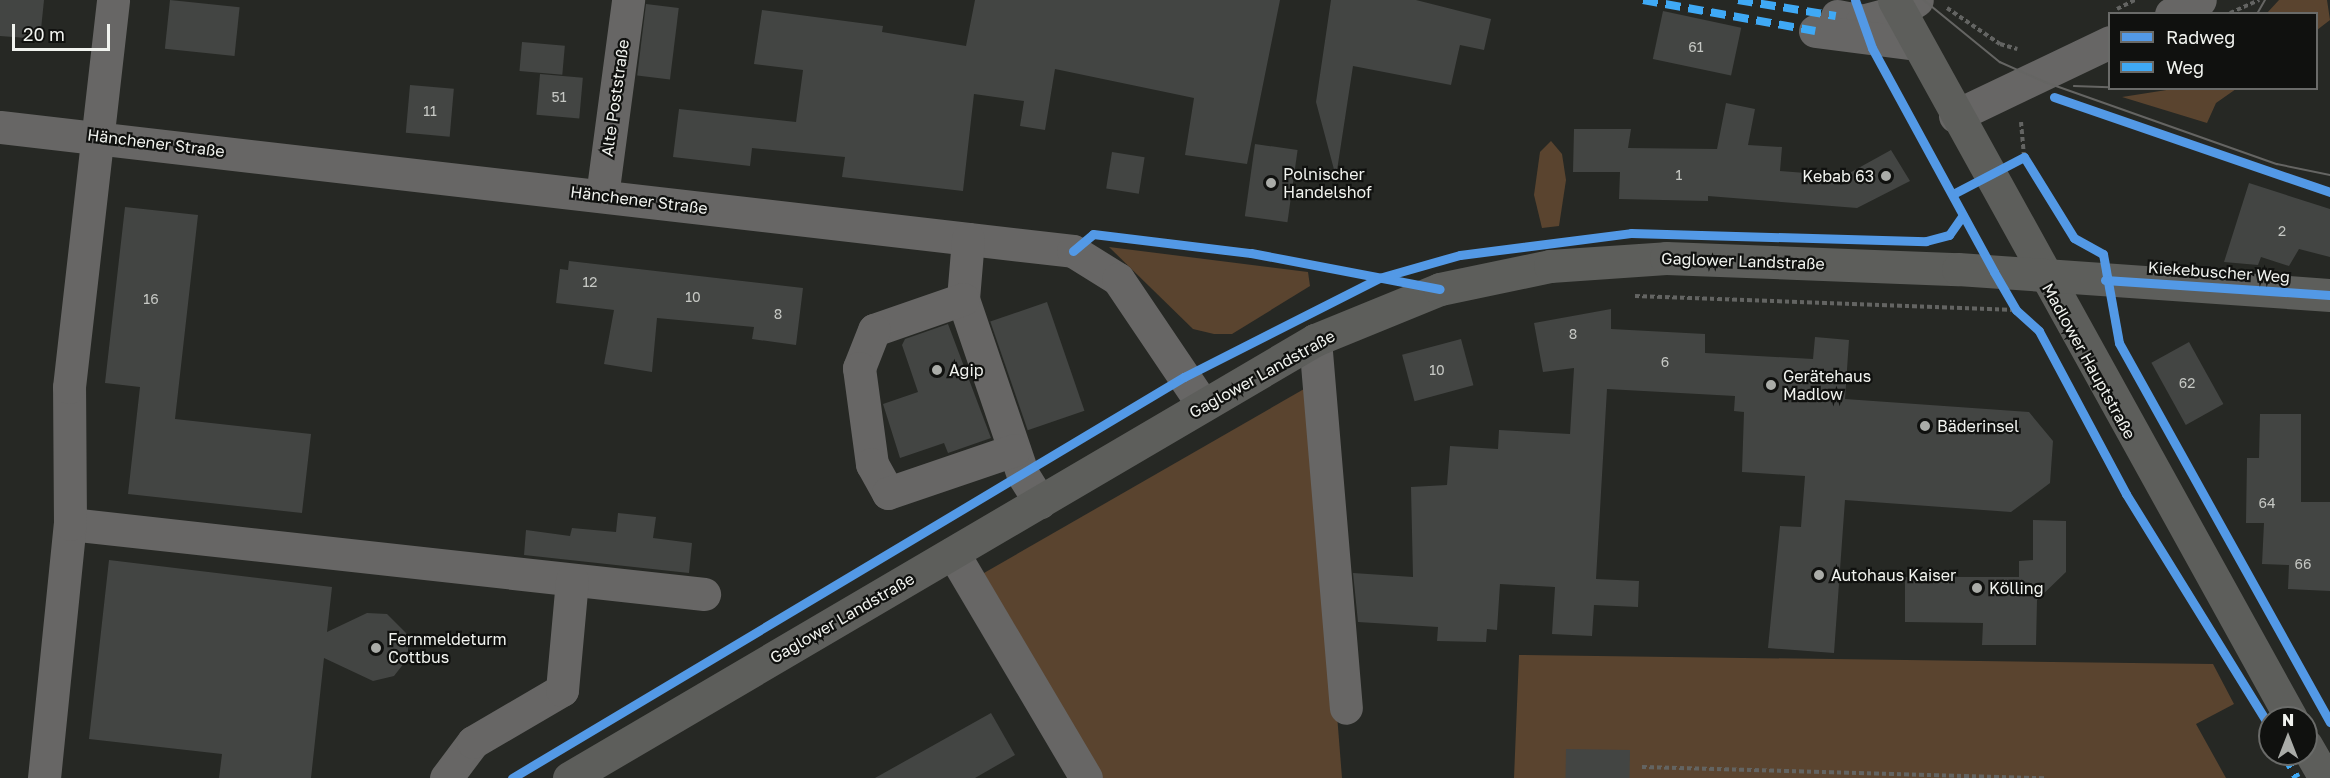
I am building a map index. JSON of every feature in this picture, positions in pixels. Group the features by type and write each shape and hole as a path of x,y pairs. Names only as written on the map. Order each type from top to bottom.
{"main road":[{"name":"Madlower Hauptstraße","path":"1903,4 1916,44 2041,275 2284,706"},
{"name":"Gaglower Landstraße","path":"569,778 1315,340 1440,289 1550,266 1666,258 2041,275"},
{"name":"Kiekebuscher Weg","path":"2041,275 2330,295"}],"street":[{"path":"44,778 70,524 69,387 94,135 113,0"},
{"name":"Alte Poststraße","path":"602,196 628,0"},
{"path":"2175,12 2200,0"},
{"path":"1903,4 1862,21 1826,24 1916,44"},
{"path":"1955,116 2108,28"},
{"name":"Hänchener Straße","path":"0,127 94,135 1073,251 1104,266 1203,405"},
{"path":"968,239 963,298 1014,450 1041,501"},
{"path":"963,298 873,330 859,368 872,464 888,493 1014,450"},
{"path":"1315,340 1346,708"},
{"path":"70,524 704,594"},
{"path":"953,553 1086,778"},
{"path":"446,778 472,742 562,690 572,580"}],"path":[{"path":"1939,0 2000,44 2028,52"},
{"path":"2124,12 2135,0"},
{"path":"2233,12 2259,0"},
{"path":"2024,157 2021,120 2029,115"},
{"path":"1628,295 2016,310"},
{"path":"1642,767 2046,778"}],"shaded area":[{"path":"2279,0 2327,0 2330,20 2318,29 2318,12 2268,12"},
{"path":"2167,90 2235,90 2216,103 2207,123 2122,97"},
{"path":"1551,141 1562,154 1566,180 1559,226 1542,228 1534,195 1540,152"},
{"path":"1109,247 1308,272 1310,286 1232,334 1214,334 1193,329"},
{"path":"1311,385 1342,778 1095,778 977,577"},
{"path":"1519,655 2213,664 2234,704 2196,724 2226,778 1514,778"}],"building":[{"path":"0,0 44,0 40,39 0,36"},
{"path":"170,0 240,7 234,56 165,49"},
{"path":"975,0 1280,0 1247,164 1185,155 1194,98 1055,69 1045,130 1020,126 1024,101 974,94 963,191 842,177 845,157 752,148 750,166 673,157 679,109 796,122 803,70 754,64 762,10 883,26 882,32 966,46"},
{"path":"1331,0 1416,0 1491,19 1484,50 1460,45 1451,85 1353,66 1336,177 1316,102"},
{"path":"646,4 679,8 670,79 637,75"},
{"path":"1663,11 1741,28 1731,76 1653,59"},
{"path":"522,42 565,46 562,75 519,71"},
{"path":"540,74 583,78 579,119 536,115"},
{"path":"410,85 454,89 450,137 406,133"},
{"path":"1726,103 1755,109 1748,145 1782,147 1780,171 1844,176 1891,150 1910,181 1857,208 1708,196 1708,201 1619,199 1620,172 1573,172 1574,129 1631,129 1628,148 1717,149"},
{"name":"Polnischer Handelshof","path":"1255,144 1298,150 1287,222 1245,216"},
{"path":"1112,152 1145,157 1139,194 1106,189"},
{"path":"2249,183 2330,209 2330,257 2299,249 2289,266 2261,257 2258,265 2224,262"},
{"path":"125,207 198,215 175,419 311,434 302,513 128,494 140,387 105,383"},
{"path":"569,261 803,288 796,345 752,339 754,327 657,318 652,372 604,364 614,310 556,303 560,269 568,270"},
{"path":"1047,302 1084,411 1028,430 990,322"},
{"path":"1611,309 1611,329 1705,334 1705,353 1813,359 1815,337 1849,340 1845,399 2029,412 2053,441 2050,483 2011,512 1845,500 1834,653 1768,648 1780,526 1801,527 1805,476 1742,472 1744,412 1734,411 1735,396 1607,389 1596,579 1639,581 1638,607 1594,605 1592,636 1552,634 1555,587 1500,584 1497,630 1487,629 1486,642 1437,641 1438,627 1358,622 1353,573 1413,577 1411,487 1447,485 1450,446 1498,449 1499,430 1570,434 1574,368 1543,372 1534,323"},
{"name":"Agip","path":"948,324 991,438 948,453 944,443 900,458 883,404 918,392 902,345 905,339"},
{"path":"1461,339 1473,385 1415,401 1402,355"},
{"path":"2189,342 2223,404 2186,425 2151,363"},
{"path":"2260,414 2301,414 2301,502 2330,502 2330,591 2288,589 2289,565 2262,564 2264,523 2246,523 2247,458 2259,458"},
{"path":"618,513 656,517 653,538 692,543 689,573 524,555 526,530 570,536 572,528 616,532"},
{"name":"Kölling","path":"2033,520 2066,521 2066,572 2037,600 2036,645 1982,645 1983,623 1905,622 1905,577 2019,577 2019,561 2033,560"},
{"path":"109,560 332,587 327,632 367,613 387,614 408,635 408,658 394,676 373,681 324,658 311,778 219,778 222,754 89,739"},
{"path":"991,713 1015,755 975,778 875,778"},
{"path":"1566,749 1630,750 1630,778 1565,778"}],"tram line":[{"path":"1924,0 2000,62 2045,82 2277,164 2330,175"},
{"path":"2258,12 2265,0"},
{"path":"2074,86 2108,87"}],"marked path":[{"path":"1643,0 1815,31"},
{"path":"1738,0 1836,16"},
{"path":"2290,766 2297,778"}],"cycle path":[{"path":"1855,0 1872,48 1994,272 2016,310 2039,331 2126,494 2258,708"},
{"path":"2054,97 2330,192"},
{"path":"1953,194 2024,157 2074,238 2103,254 2119,343 2330,722"},
{"path":"512,778 1184,377 1379,278 1460,255 1631,233 1926,241 1949,235 1963,215"},
{"path":"1073,251 1093,234 1251,253 1440,289"},
{"path":"2105,280 2330,295"}],"place":[{"name":"Kebab 63","path":"1886,176"},
{"name":"Polnischer Handelshof","path":"1271,183"},
{"name":"Agip","path":"937,370"},
{"name":"Gerätehaus Madlow","path":"1771,385"},
{"name":"Bäderinsel","path":"1925,426"},
{"name":"Autohaus Kaiser","path":"1819,575"},
{"name":"Kölling","path":"1977,588"},
{"name":"Fernmeldeturm Cottbus","path":"376,648"}]}
